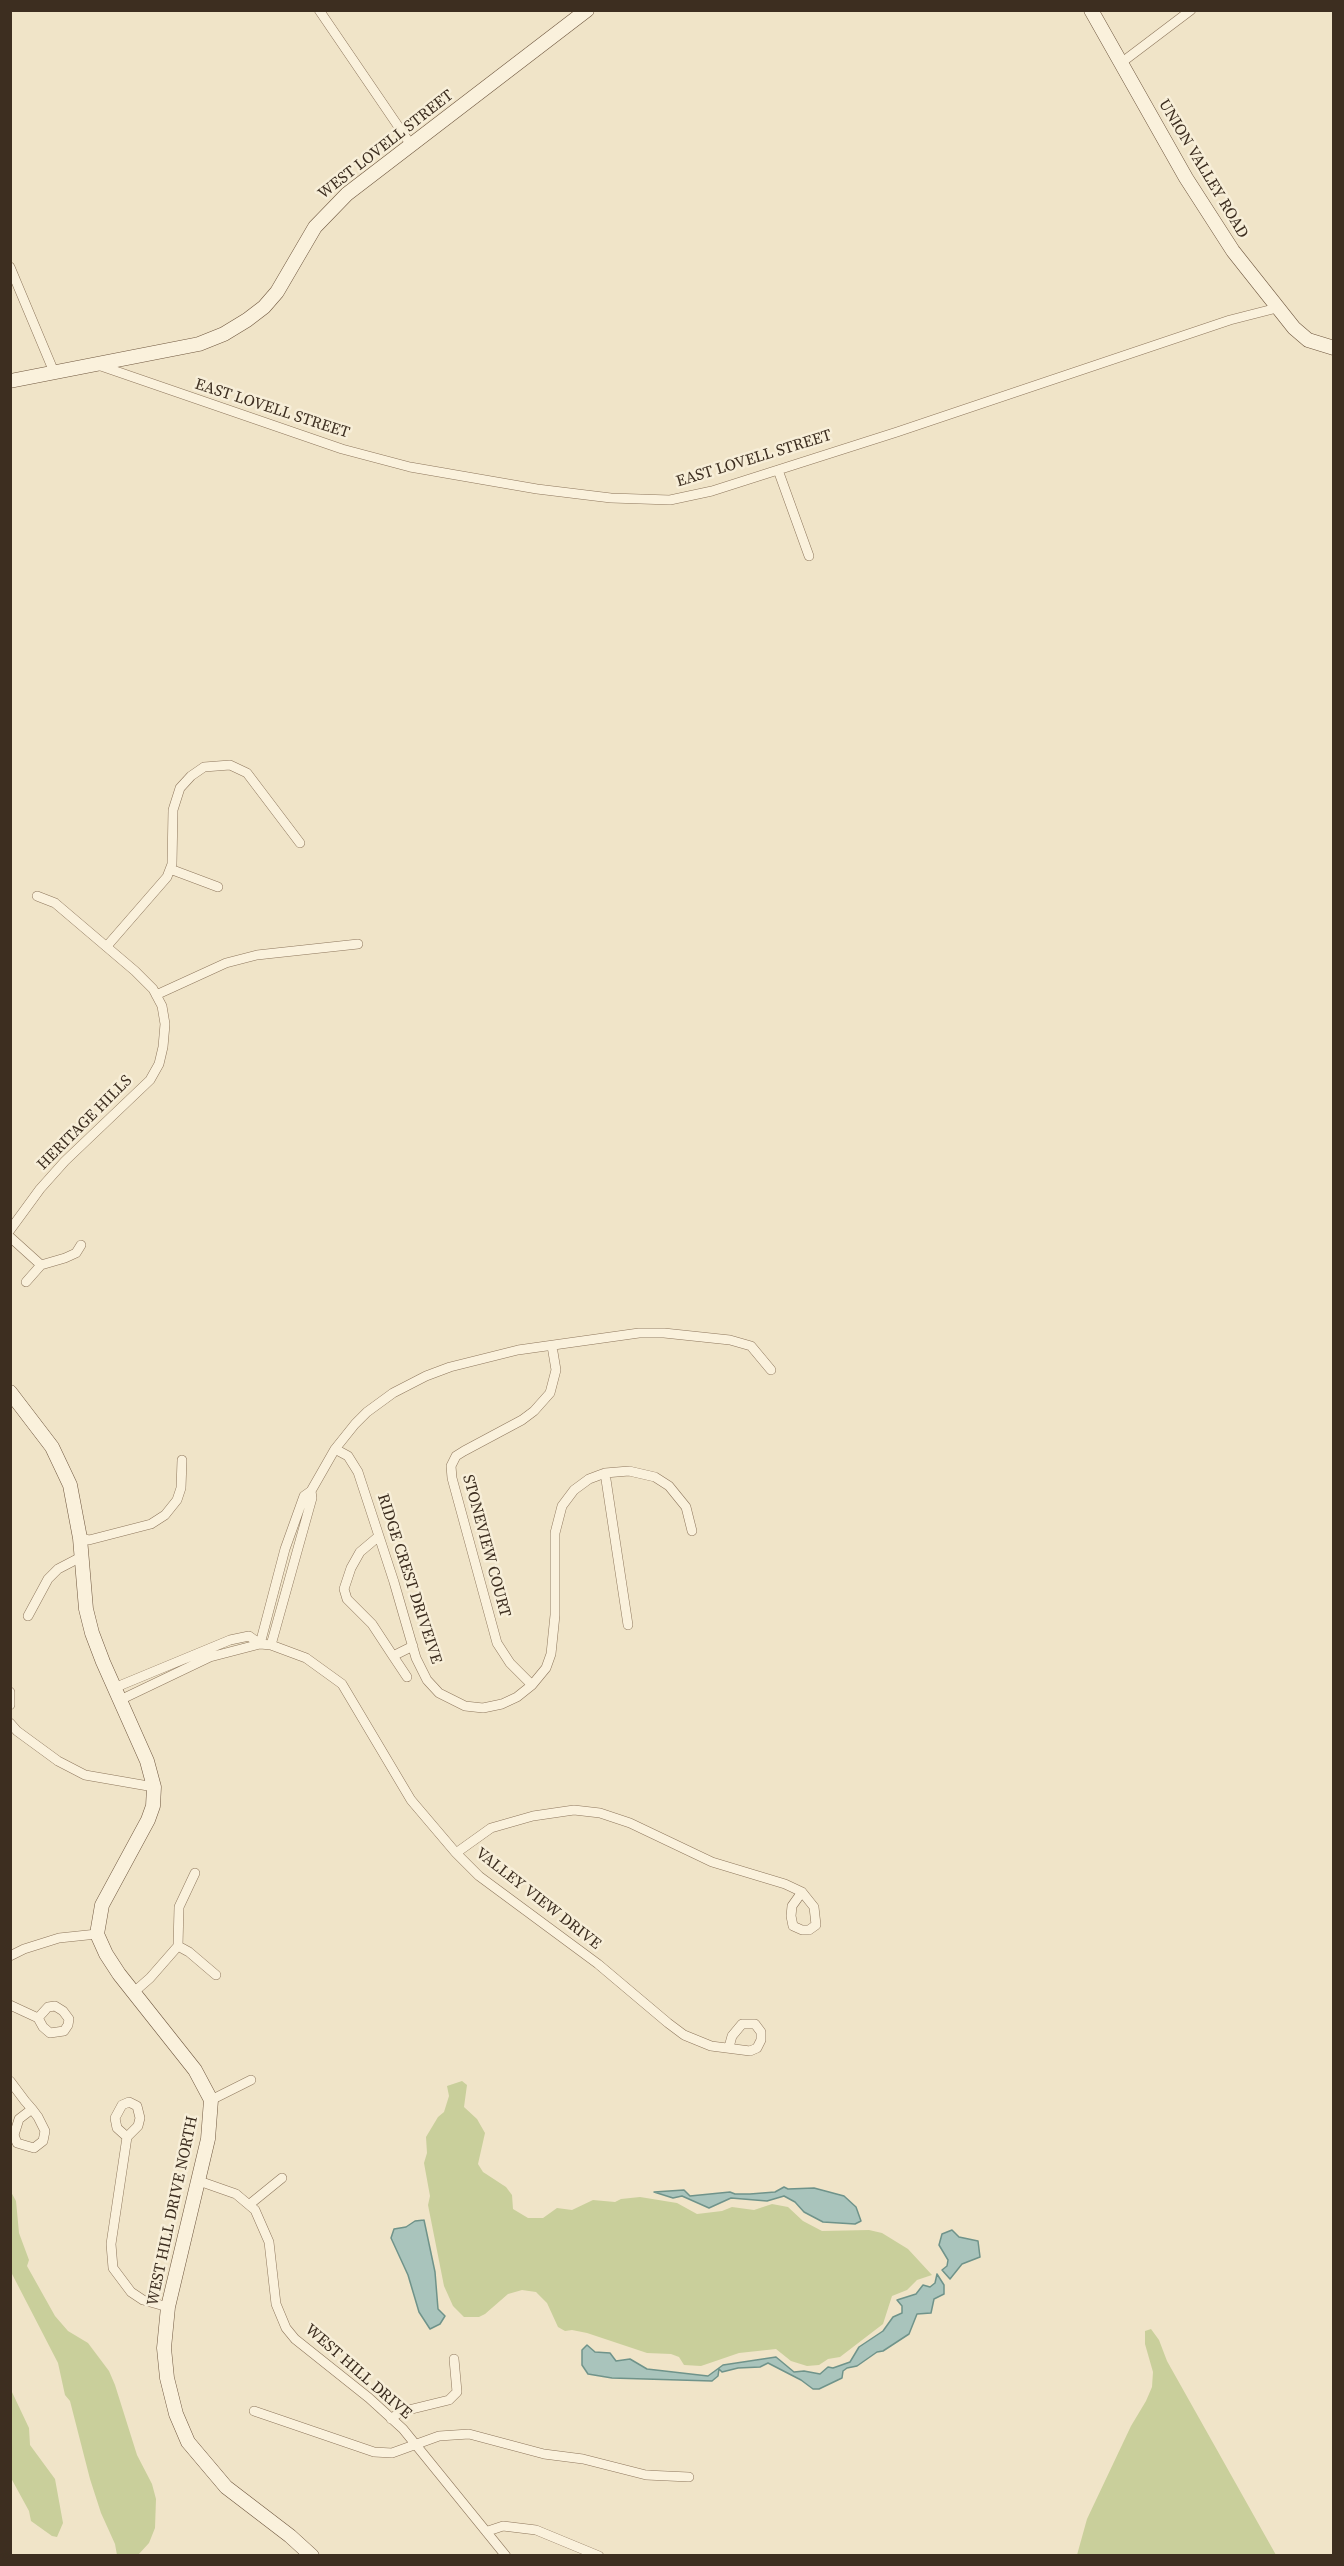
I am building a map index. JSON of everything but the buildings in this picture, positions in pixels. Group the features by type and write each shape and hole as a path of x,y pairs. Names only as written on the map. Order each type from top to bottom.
{"street":[{"path":"319,10 411,145"},
{"name":"WEST LOVELL STREET","path":"10,381 198,344 224,334 247,320 264,307 277,292 313,229 347,194 587,10"},
{"name":"UNION VALLEY ROAD","path":"1091,10 1210,218 1276,308 1308,340 1334,348"},
{"path":"1121,63 1191,10"},
{"path":"10,267 54,372"},
{"name":"EAST LOVELL STREET","path":"93,364 342,449 410,467 537,489 611,498 670,500 712,491 1230,320 1276,308"},
{"path":"778,470 809,556"},
{"path":"107,946 156,892 170,869 174,810 180,788 190,776 204,767 230,765 247,773 300,843"},
{"path":"170,869 218,887"},
{"name":"HERITAGE HILLS","path":"10,1230 40,1189 65,1161 150,1080 159,1064 164,1047 165,1024 162,1006 156,995 135,970 55,903 37,896"},
{"path":"156,995 226,963 257,955 358,944"},
{"path":"10,1237 41,1265"},
{"path":"26,1282 41,1265 76,1253 81,1245"},
{"path":"260,1644 285,1549 304,1496 311,1491 335,1449 367,1412 393,1392 426,1376 518,1350 639,1333 730,1340 751,1346 771,1370"},
{"name":"STONEVIEW COURT","path":"532,1685 510,1663 497,1643 452,1478 451,1466 456,1456 522,1420 534,1411 550,1393 556,1370 552,1346"},
{"path":"10,1392 41,1432 62,1466 75,1503 86,1609 96,1643 147,1761 154,1787 153,1806 148,1820 102,1905 97,1934 59,1938 10,1956"},
{"name":"RIDGE CREST DRIVEIVE","path":"335,1449 348,1456 354,1464 413,1646 427,1680 439,1693 465,1706 483,1708 502,1704 532,1685 546,1668 551,1654 555,1615 555,1533 562,1506 574,1490 589,1479 605,1473 629,1471 655,1477 669,1486 686,1507 692,1531"},
{"path":"80,1538 89,1540 151,1524 165,1515 177,1500 181,1488 182,1460"},
{"path":"605,1473 628,1624"},
{"path":"271,1645 312,1498 311,1491"},
{"path":"379,1536 360,1552 351,1568 344,1590 347,1599 372,1624 407,1677"},
{"path":"285,1549 297,1551"},
{"path":"28,1616 53,1574 81,1557"},
{"path":"275,1586 287,1586"},
{"name":"VALLEY VIEW DRIVE","path":"117,1694 210,1657 260,1644 271,1645 306,1658 342,1684 411,1800 456,1853 479,1876 598,1964 684,2036 711,2046 729,2047"},
{"path":"393,1656 413,1646"},
{"path":"10,1692 10,1705"},
{"path":"10,1722 17,1731 48,1754 84,1775 154,1787"},
{"path":"456,1853 491,1828 533,1816 574,1810 600,1813 630,1823 712,1862 786,1884 802,1892"},
{"path":"134,1992 150,1978 178,1946 179,1907 195,1873"},
{"name":"WEST HILL DRIVE NORTH","path":"97,1934 106,1954 195,2070 211,2100 208,2139 168,2307 164,2348 167,2378 176,2414 188,2442 226,2487 290,2536 312,2556"},
{"path":"178,1946 189,1952 216,1975"},
{"path":"10,2005 38,2018"},
{"path":"211,2100 251,2080"},
{"path":"10,2081 32,2109"},
{"path":"127,2137 111,2244 113,2268 131,2292 143,2300 168,2307"},
{"path":"199,2181 236,2194 250,2204 282,2178"},
{"name":"WEST HILL DRIVE","path":"250,2204 262,2223 269,2242 276,2304 286,2328 295,2339 391,2419 417,2445 506,2556"},
{"path":"391,2419 400,2412 449,2400 457,2392 454,2359"},
{"path":"254,2411 374,2452 392,2453 439,2436 469,2434 544,2454 583,2459 646,2475 689,2477"},
{"path":"488,2531 503,2526 536,2530 599,2556"}],"green space":[{"path":"462,2081 467,2085 464,2107 477,2119 485,2133 478,2164 483,2172 506,2187 512,2195 513,2209 528,2218 543,2218 557,2208 572,2210 593,2200 615,2202 640,2197 677,2203 697,2214 722,2211 732,2207 754,2210 772,2204 788,2207 803,2221 822,2231 869,2230 882,2233 908,2249 932,2275 917,2280 907,2290 892,2296 883,2324 840,2357 828,2359 819,2365 807,2366 791,2361 776,2349 739,2353 701,2366 684,2365 679,2357 671,2354 647,2353 587,2333 565,2331 558,2327 547,2303 536,2292 522,2290 508,2294 479,2317 464,2317 453,2306 444,2286 428,2205 430,2196 424,2163 427,2153 426,2137 438,2117 444,2112 449,2096 447,2086"},
{"path":"11,2192 16,2201 19,2233 29,2260 27,2266 55,2316 68,2331 88,2343 109,2371 137,2455 152,2484 156,2499 155,2528 149,2543 138,2555 117,2555 90,2479 58,2363 11,2272"},
{"path":"1151,2329 1276,2555 1077,2555 1087,2519 1152,2387 1153,2372 1145,2344 1145,2331"},
{"path":"11,2390 29,2428 30,2445 55,2479 63,2523 57,2537 31,2521 29,2511 11,2478"}],"water":[{"path":"784,2187 788,2189 814,2188 844,2196 856,2207 861,2221 855,2224 823,2222 804,2212 795,2202 784,2196 767,2201 731,2198 709,2208 682,2196 673,2198 654,2192 684,2190 690,2196 730,2192 750,2194 775,2192"},
{"path":"424,2220 435,2272 438,2309 445,2316 440,2324 430,2329 419,2312 408,2275 391,2238 394,2229"},
{"path":"952,2230 959,2237 978,2241 980,2257 962,2264 950,2279 942,2270 947,2266 948,2260 939,2245 942,2234"},
{"path":"937,2274 944,2285 944,2294 934,2299 931,2313 917,2314 909,2334 857,2366 847,2368 843,2371 842,2378 819,2389 813,2389 768,2363 760,2367 738,2368 722,2372 719,2369 718,2376 712,2381 612,2378 588,2374 582,2365 582,2350 587,2345 595,2352 610,2353 616,2361 630,2359 647,2369 708,2376 723,2365 776,2357 794,2372 820,2374 828,2367 833,2368 850,2362 859,2347 883,2331 893,2317 902,2313 902,2306 897,2300 916,2294 923,2285 930,2287 935,2283"}]}
